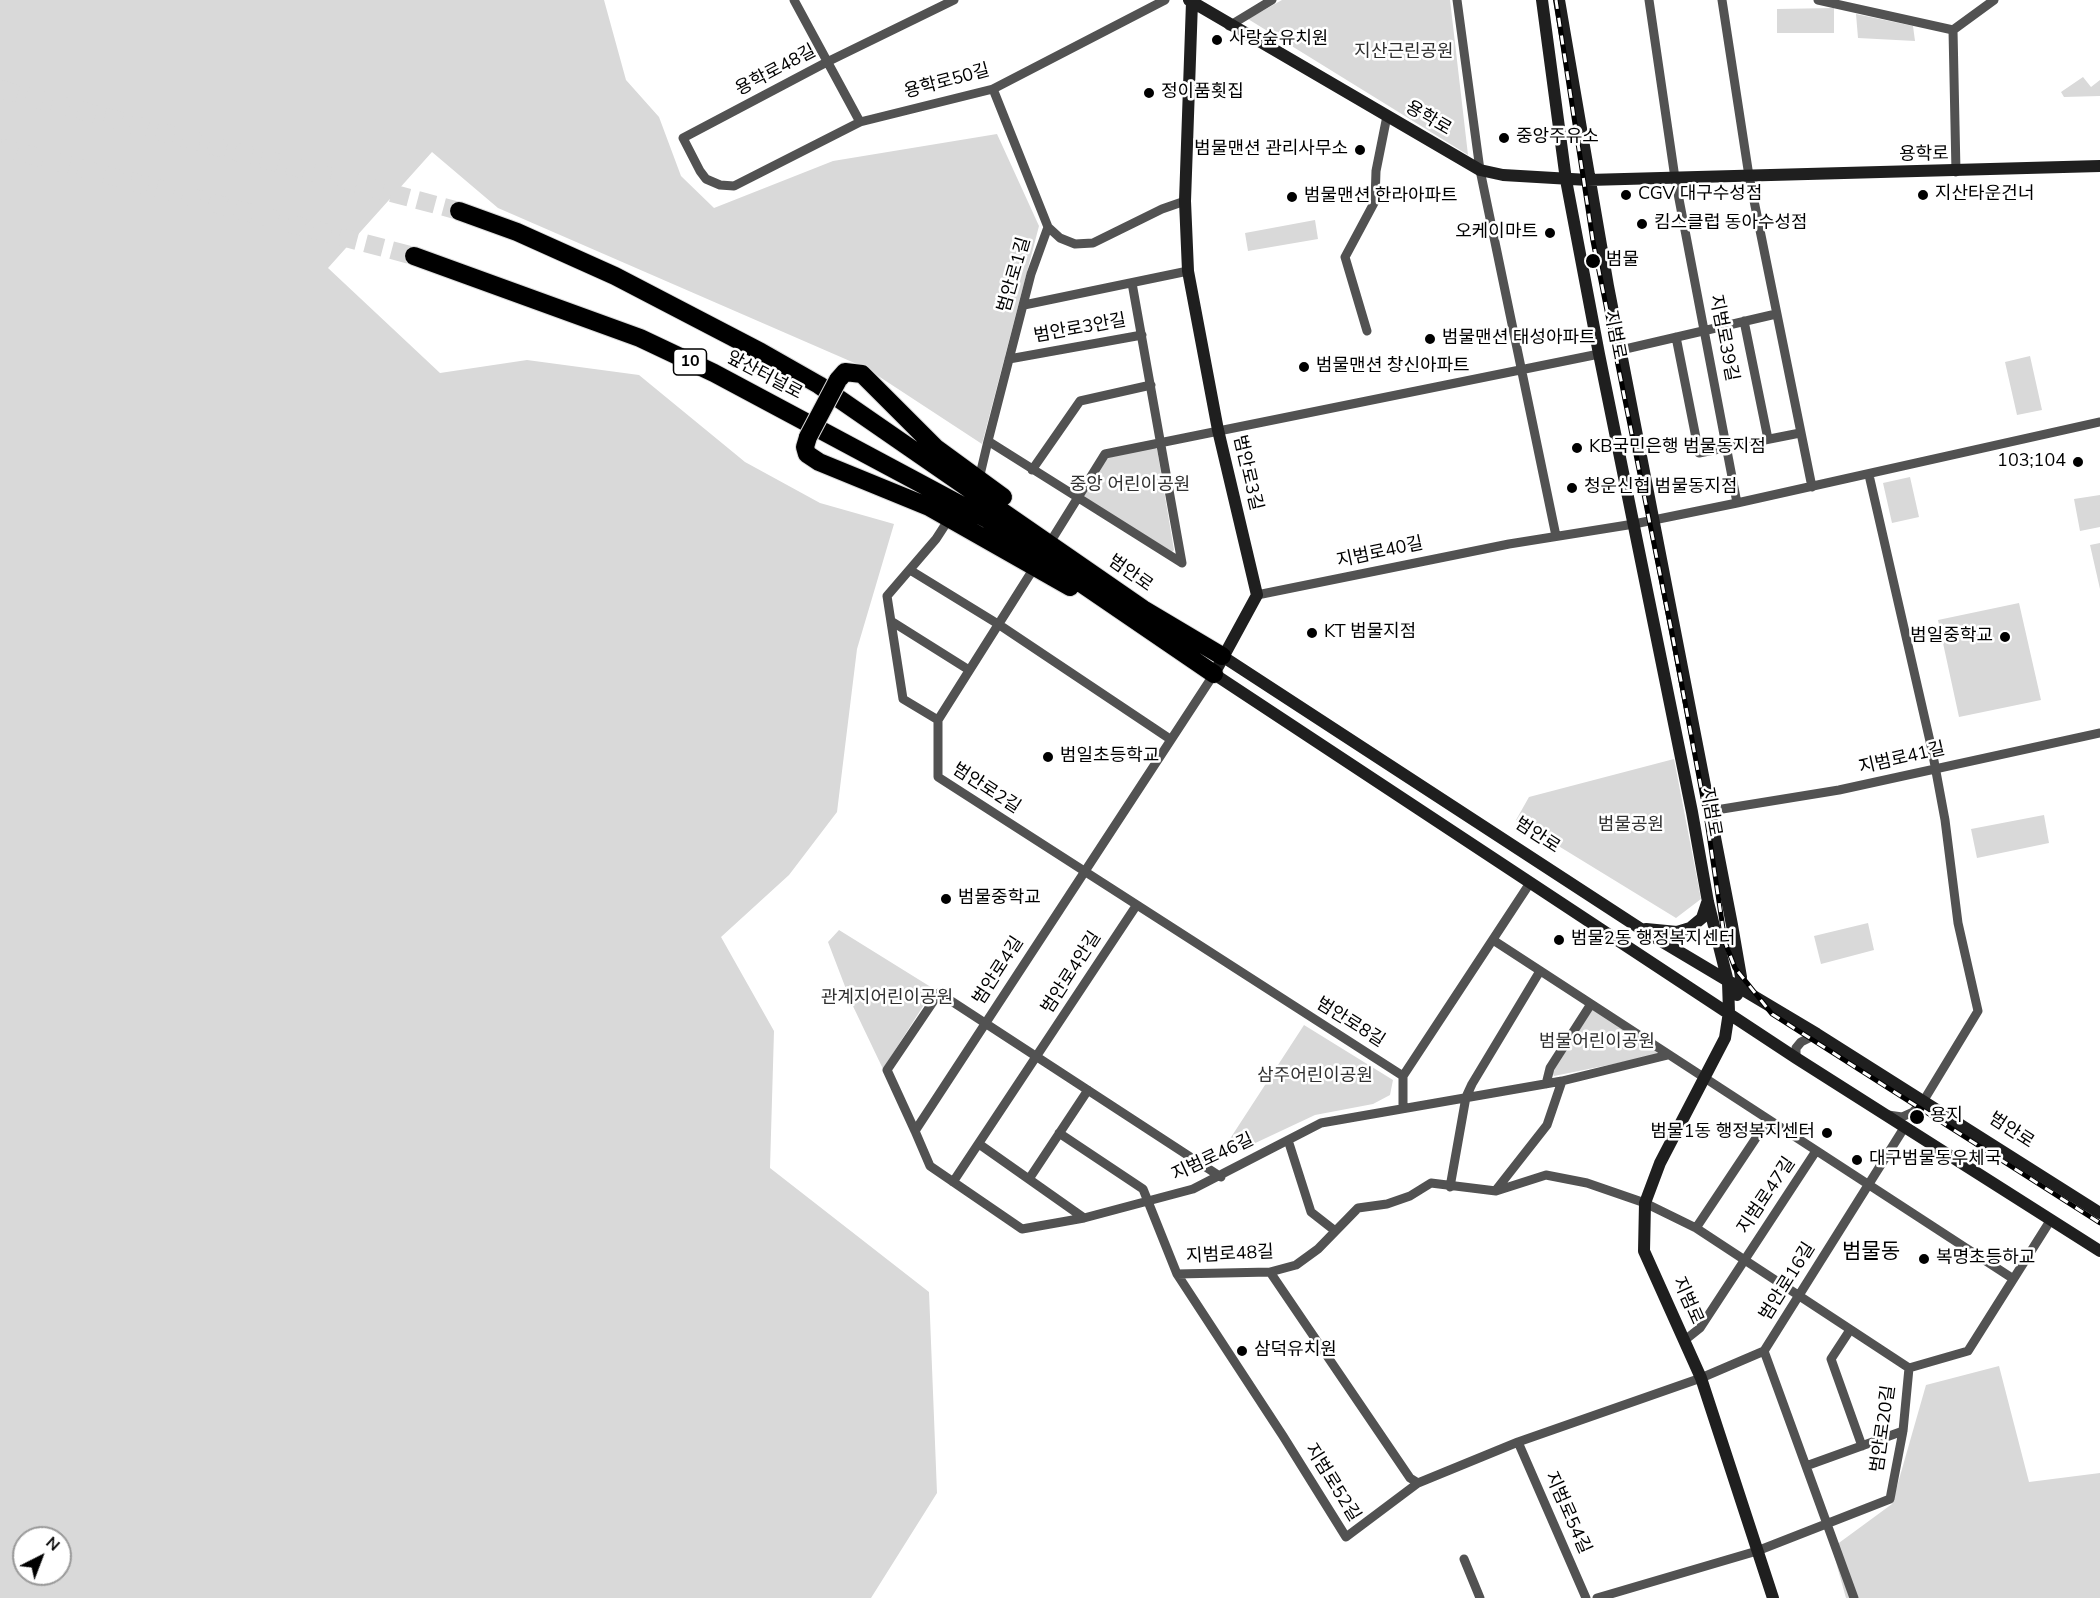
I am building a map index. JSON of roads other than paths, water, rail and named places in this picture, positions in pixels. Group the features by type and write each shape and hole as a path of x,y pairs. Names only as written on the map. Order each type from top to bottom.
{"highway":[{"name":"앞산터널로","path":"459,211 517,232 615,276 733,336 819,386 960,483"},
{"name":"앞산터널로","path":"414,256 640,338 714,373 952,500"},
{"path":"1120,610 1034,568 929,507 819,462 807,454 808,436 838,380 845,372 862,374 936,448 1054,536 1143,609"},
{"name":"범안로","path":"960,483 1143,609 1222,656"},
{"name":"범안로","path":"952,500 987,519 1214,674"}],"main road":[{"name":"지범로","path":"1542,0 1566,180 1690,800 1708,902 1728,982 1729,1012 1725,1038 1660,1162 1646,1203 1644,1251 1701,1378 1773,1598"},
{"path":"1559,0 1588,180 1741,977 1740,989 1729,1012"},
{"name":"용학로","path":"1191,1 1229,26 1480,170 1503,176 1588,180 1956,172 2100,166"},
{"name":"범안로3길","path":"1191,1 1185,201 1188,271 1218,430 1257,596"},
{"path":"1214,674 1257,596"},
{"name":"범안로","path":"1222,656 1641,929 1924,1100 2100,1213"},
{"name":"범안로","path":"1214,674 1904,1128"},
{"path":"1641,929 1677,932 1690,928 1702,918 1708,902"},
{"path":"1904,1128 2100,1251"}],"street":[{"path":"794,0 860,122"},
{"name":"용학로48길","path":"734,186 706,179 683,138 827,62 954,0"},
{"name":"용학로50길","path":"734,186 860,122 993,89 1165,0"},
{"path":"1229,26 1272,0"},
{"path":"1456,0 1480,170 1552,536 1634,524 1737,503 2100,422"},
{"path":"1649,0 1675,178"},
{"path":"1722,0 1749,176 1812,487"},
{"path":"1818,0 1953,30 1994,0"},
{"path":"1953,30 1956,172"},
{"name":"범안로1길","path":"988,441 1039,246 1048,227 993,89"},
{"path":"1367,331 1345,257 1375,201 1376,171 1386,116"},
{"name":"지범로39길","path":"1675,178 1737,503"},
{"path":"1048,227 1060,238 1075,244 1093,243 1162,209 1185,201"},
{"path":"1024,305 1188,271"},
{"path":"1132,283 1142,335"},
{"path":"1621,350 1776,314"},
{"path":"1744,321 1768,439"},
{"name":"범안로3안길","path":"988,441 1182,563 1142,335 1009,359"},
{"path":"1676,337 1699,453 1800,433"},
{"path":"1054,536 1105,454 1520,368 1599,354"},
{"path":"1032,470 1080,401 1151,385"},
{"path":"979,479 988,441"},
{"path":"1869,475 1935,768 1945,820 1958,923 1978,1011 1924,1100 1913,1112 1902,1117 1883,1114"},
{"path":"949,519 887,596 903,699 938,720 1034,568"},
{"name":"지범로40길","path":"1257,596 1552,536"},
{"path":"910,570 998,624 1170,740"},
{"path":"891,621 969,670"},
{"name":"범안로4길","path":"915,1131 1214,674"},
{"name":"범안로2길","path":"938,720 938,777 1083,872"},
{"name":"지범로41길","path":"1710,811 1839,790 2100,733"},
{"name":"범안로8길","path":"1083,872 1403,1076"},
{"path":"1403,1108 1403,1076 1530,882"},
{"name":"범안로4안길","path":"953,1182 1136,906"},
{"path":"1493,940 1704,1080 2012,1278"},
{"path":"1450,1187 1466,1097 1540,971"},
{"path":"953,1182 930,1167 886,1070 939,993 1221,1177"},
{"path":"1546,1084 1550,1068 1590,1004"},
{"path":"1796,1058 1796,1048 1801,1042 1817,1034"},
{"name":"지범로46길","path":"953,1182 1022,1229 1084,1218 1193,1189 1221,1177 1321,1123 1562,1081 1668,1055"},
{"path":"1496,1191 1547,1125 1562,1081"},
{"path":"1029,1179 1088,1090"},
{"path":"1696,1228 1768,1120"},
{"name":"범안로16길","path":"1764,1351 1904,1128"},
{"path":"1059,1133 1143,1189 1150,1202"},
{"path":"1288,1140 1311,1212 1334,1230"},
{"path":"979,1144 1084,1218"},
{"name":"지범로47길","path":"1684,1340 1701,1328 1816,1151"},
{"name":"지범로48길","path":"1178,1274 1270,1272 1296,1265 1318,1249 1334,1230 1358,1208 1398,1200 1431,1183 1496,1191 1546,1175 1587,1183 1646,1203"},
{"name":"지범로52길","path":"1150,1202 1170,1262 1346,1537 1418,1483 1518,1442 1701,1378 1764,1351"},
{"name":"지범로47길","path":"1646,1203 1696,1228 1909,1368"},
{"name":"범안로20길","path":"1827,1523 1890,1499 1904,1431 1909,1368 1968,1351 2050,1221"},
{"path":"1270,1272 1410,1478 1418,1483"},
{"path":"1850,1329 1831,1359 1862,1446"},
{"path":"1764,1351 1854,1598"},
{"path":"1806,1466 1904,1431"},
{"name":"지범로54길","path":"1518,1442 1586,1598"},
{"path":"1598,1598 1757,1551 1827,1523"},
{"path":"1464,1559 1480,1598"}],"tunnel":[{"path":"0,89 459,211"},
{"path":"0,147 414,256"}],"railway":[{"path":"1556,0 1593,241 1673,638 1706,814 1725,942 1735,968 1772,1014 2100,1223"}],"place":[{"name":"사랑숲유치원","path":"1217,40"},
{"name":"정이품횟집","path":"1149,93"},
{"name":"중앙주유소","path":"1504,138"},
{"name":"범물맨션 관리사무소","path":"1360,150"},
{"name":"CGV 대구수성점","path":"1626,195"},
{"name":"지산타운건너","path":"1923,195"},
{"name":"범물맨션 한라아파트","path":"1292,197"},
{"name":"킴스클럽 동아수성점","path":"1642,224"},
{"name":"오케이마트","path":"1550,233"},
{"name":"범물","path":"1593,261"},
{"name":"범물맨션 태성아파트","path":"1430,339"},
{"name":"범물맨션 창신아파트","path":"1304,367"},
{"name":"KB국민은행 범물동지점","path":"1577,448"},
{"name":"103;104","path":"2078,462"},
{"name":"청운신협 범물동지점","path":"1572,488"},
{"name":"KT 범물지점","path":"1312,633"},
{"name":"범일중학교","path":"2005,637"},
{"name":"범일초등학교","path":"1048,757"},
{"name":"범물중학교","path":"946,899"},
{"name":"범물2동 행정복지센터","path":"1559,940"},
{"name":"용지","path":"1917,1117"},
{"name":"범물1동 행정복지센터","path":"1827,1133"},
{"name":"대구범물동우체국","path":"1857,1160"},
{"name":"복명초등하교","path":"1924,1259"},
{"name":"삼덕유치원","path":"1242,1351"}],"district":[{"name":"범물동","path":"1871,1253"}],"park label":[{"name":"지산근린공원","path":"1404,53"},
{"name":"중앙 어린이공원","path":"1130,486"},
{"name":"범물공원","path":"1631,826"},
{"name":"관계지어린이공원","path":"887,999"},
{"name":"범물어린이공원","path":"1597,1043"},
{"name":"삼주어린이공원","path":"1315,1077"}]}
